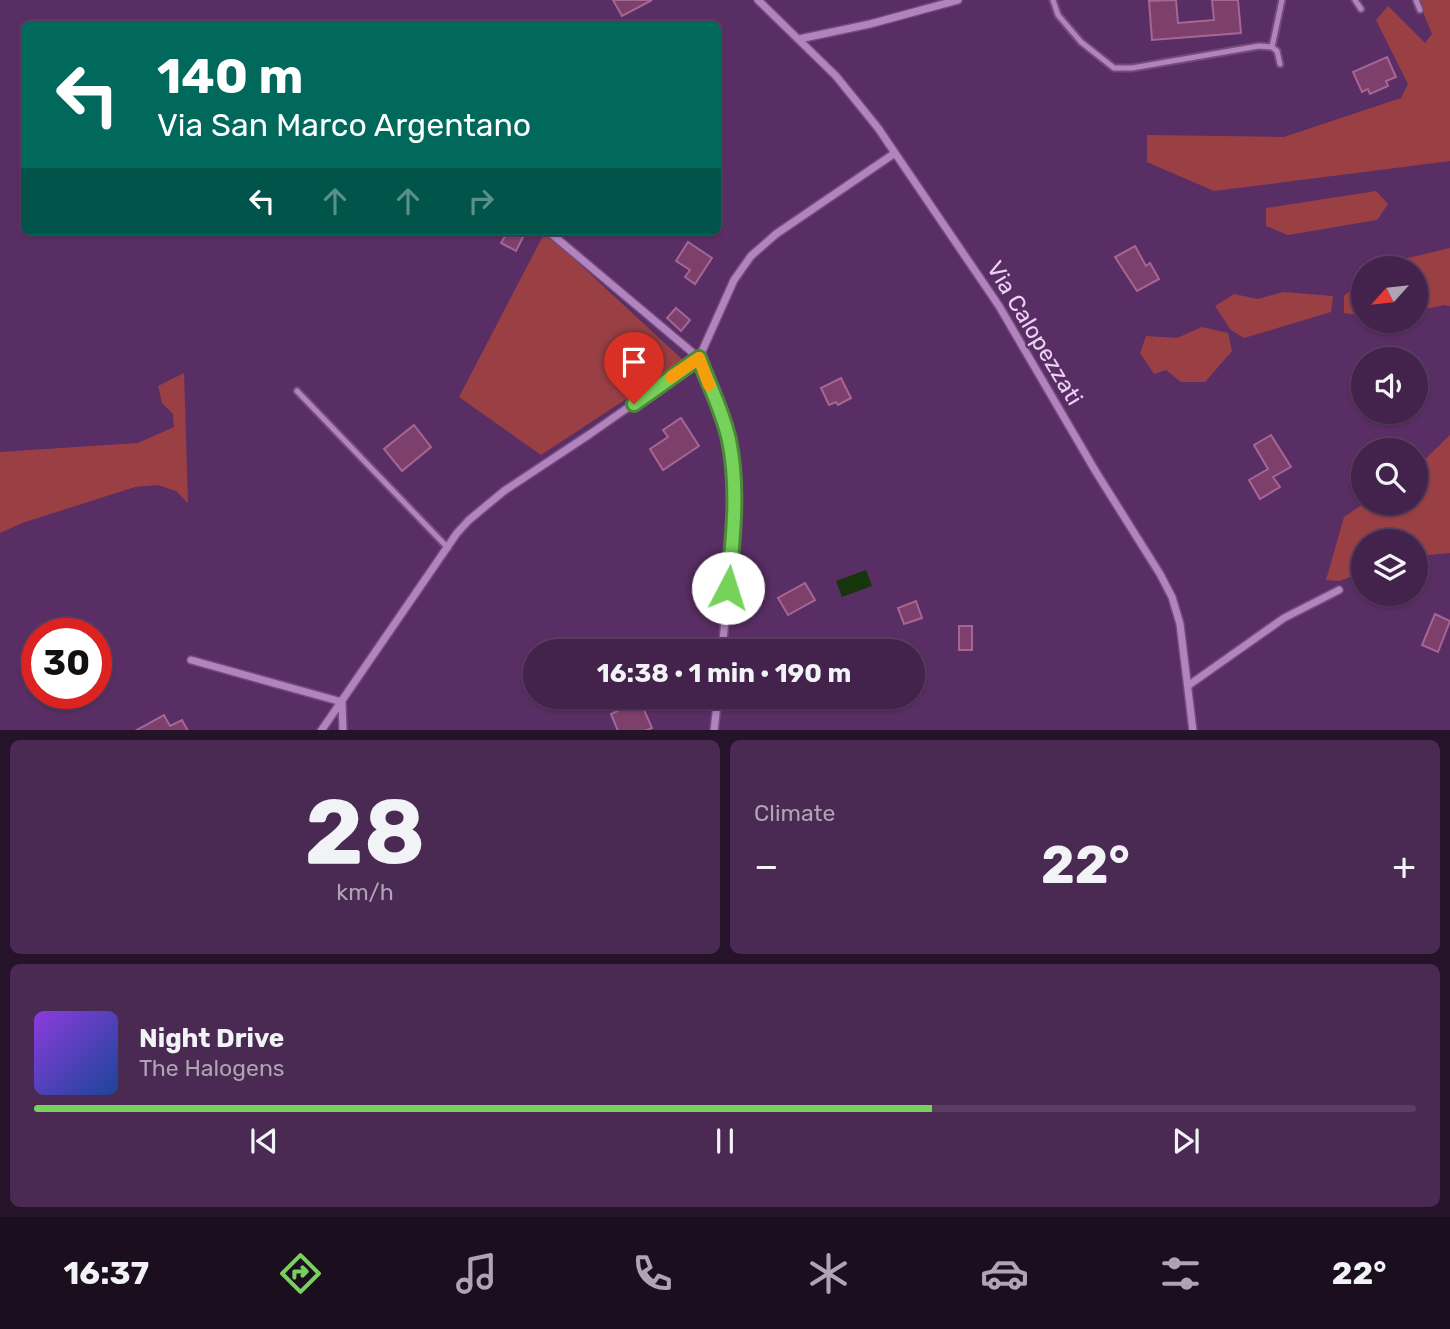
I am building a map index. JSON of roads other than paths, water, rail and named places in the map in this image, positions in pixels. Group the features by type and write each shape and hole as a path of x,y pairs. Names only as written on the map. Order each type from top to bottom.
{"street":[{"name":"Via Calopezzati","path":"758,0 851,93 895,153 1006,317 1100,479 1164,582 1175,604 1180,624 1193,730"},
{"path":"799,39 870,24 958,0"},
{"path":"321,730 469,520 504,491 590,435 699,358 734,279 751,256 776,234 895,153"},
{"path":"553,235 699,358 726,430 733,469 732,547 723,639"},
{"path":"1189,685 1294,612 1339,590"},
{"path":"191,660 342,702"},
{"path":"342,702 343,730"},
{"path":"714,730 716,709"}],"lane":[{"path":"1053,0 1058,15 1081,42 1114,68 1132,68 1259,46 1272,47 1277,51 1280,64"},
{"path":"1272,47 1282,0"},
{"path":"1355,0 1361,9"},
{"path":"1416,0 1420,10"},
{"path":"297,391 447,548"}]}
